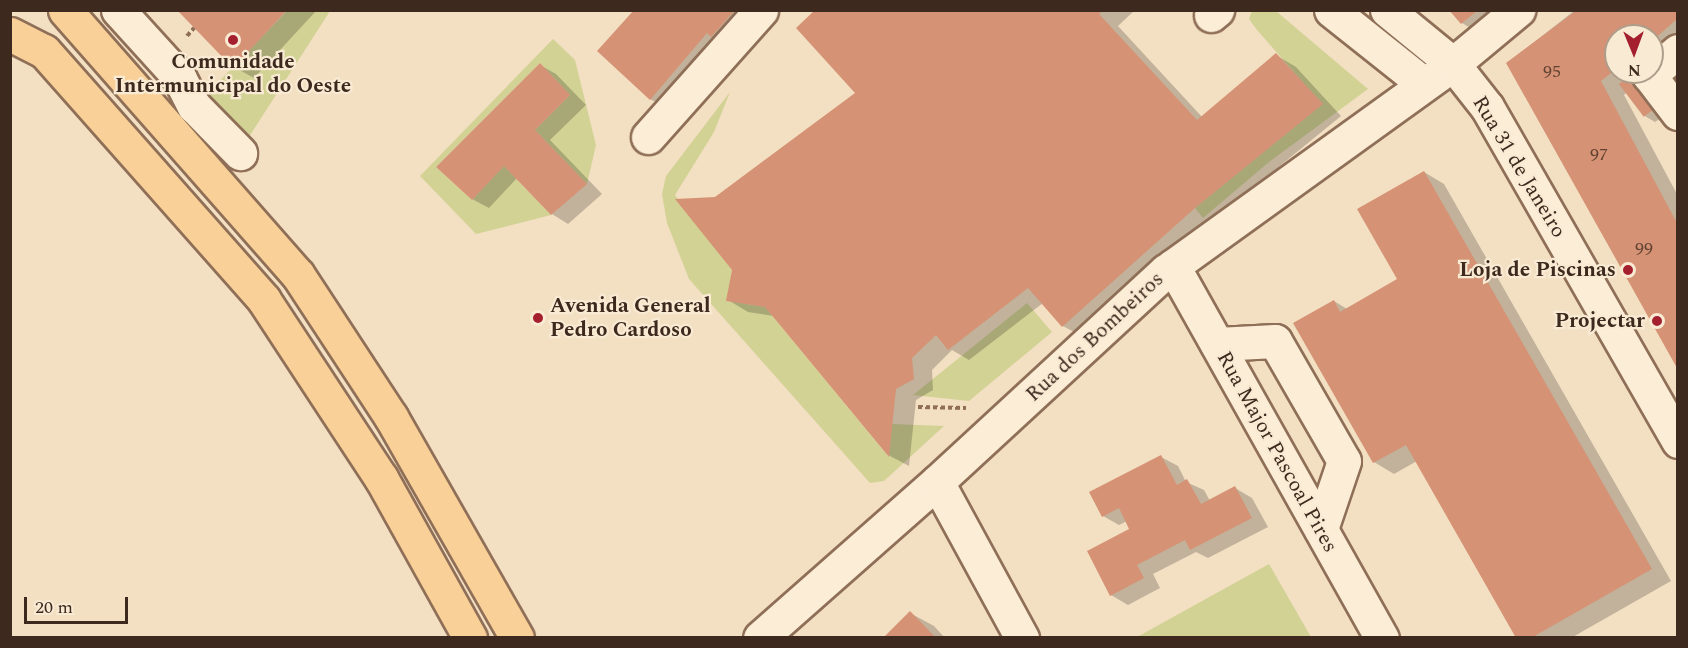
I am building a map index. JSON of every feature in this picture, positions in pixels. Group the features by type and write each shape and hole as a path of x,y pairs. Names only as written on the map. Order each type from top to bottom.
{"main road":[{"path":"65,10 298,275 391,417 517,638"},
{"path":"10,34 44,51 264,300 381,478 470,638"}],"street":[{"path":"118,10 179,77 194,106 240,153"},
{"path":"648,137 761,10"},
{"path":"1331,10 1424,84"},
{"name":"Rua 31 de Janeiro","path":"1387,10 1453,64 1487,107 1677,441"},
{"name":"Rua dos Bombeiros","path":"760,638 938,482 1173,266 1453,64 1518,10"},
{"path":"1677,51 1649,75 1677,112"},
{"name":"Rua Major Pascoal Pires","path":"1173,266 1382,638"},
{"path":"1217,344 1275,341 1344,461 1321,529"},
{"path":"938,482 1022,638"}],"path":[{"path":"918,407 967,408"}],"green space":[{"path":"287,11 330,11 247,140 205,96"},
{"path":"1252,11 1276,11 1368,89 1269,162 1203,218 1195,208 1322,104 1257,30 1249,19"},
{"path":"553,39 575,60 596,145 587,184 535,130 570,95 540,63 436,167 472,200 504,166 551,215 476,234 420,176"},
{"path":"730,92 714,132 675,195 732,270 727,301 765,307 888,456 892,424 944,426 884,481 870,483 689,279 667,223 662,194 666,176"},
{"path":"1027,303 1052,332 969,401 913,395"},
{"path":"1269,564 1311,637 1137,637"}],"building":[{"name":"Comunidade Intermunicipal do Oeste","path":"177,10 287,10 233,68"},
{"path":"634,10 735,10 711,37 707,33 650,100 597,51"},
{"path":"815,10 1103,10 1099,14 1197,120 1276,53 1323,104 1195,208 1062,327 1028,288 948,350 936,335 912,358 914,379 896,389 889,457 765,307 726,301 732,270 675,199 715,197 855,93 796,28"},
{"path":"1449,10 1478,10 1461,24"},
{"path":"1577,10 1677,10 1677,19 1664,30 1664,24 1604,24 1604,79 1601,81 1677,223 1677,368 1506,63"},
{"path":"540,63 570,95 535,130 587,184 551,215 504,166 472,200 436,167"},
{"path":"1619,84 1644,84 1660,105 1644,117"},
{"path":"1424,171 1652,569 1531,638 1516,638 1406,445 1373,463 1293,323 1334,300 1340,312 1397,279 1357,209"},
{"path":"1161,455 1177,485 1187,479 1201,504 1235,486 1252,518 1190,550 1185,540 1137,565 1144,578 1110,596 1087,551 1129,529 1119,508 1102,517 1089,492"},
{"path":"910,611 936,638 883,638"}],"place":[{"name":"Comunidade Intermunicipal do Oeste","path":"233,40"},
{"name":"Loja de Piscinas","path":"1628,270"},
{"name":"Avenida General Pedro Cardoso","path":"538,318"},
{"name":"Projectar","path":"1657,321"}]}
